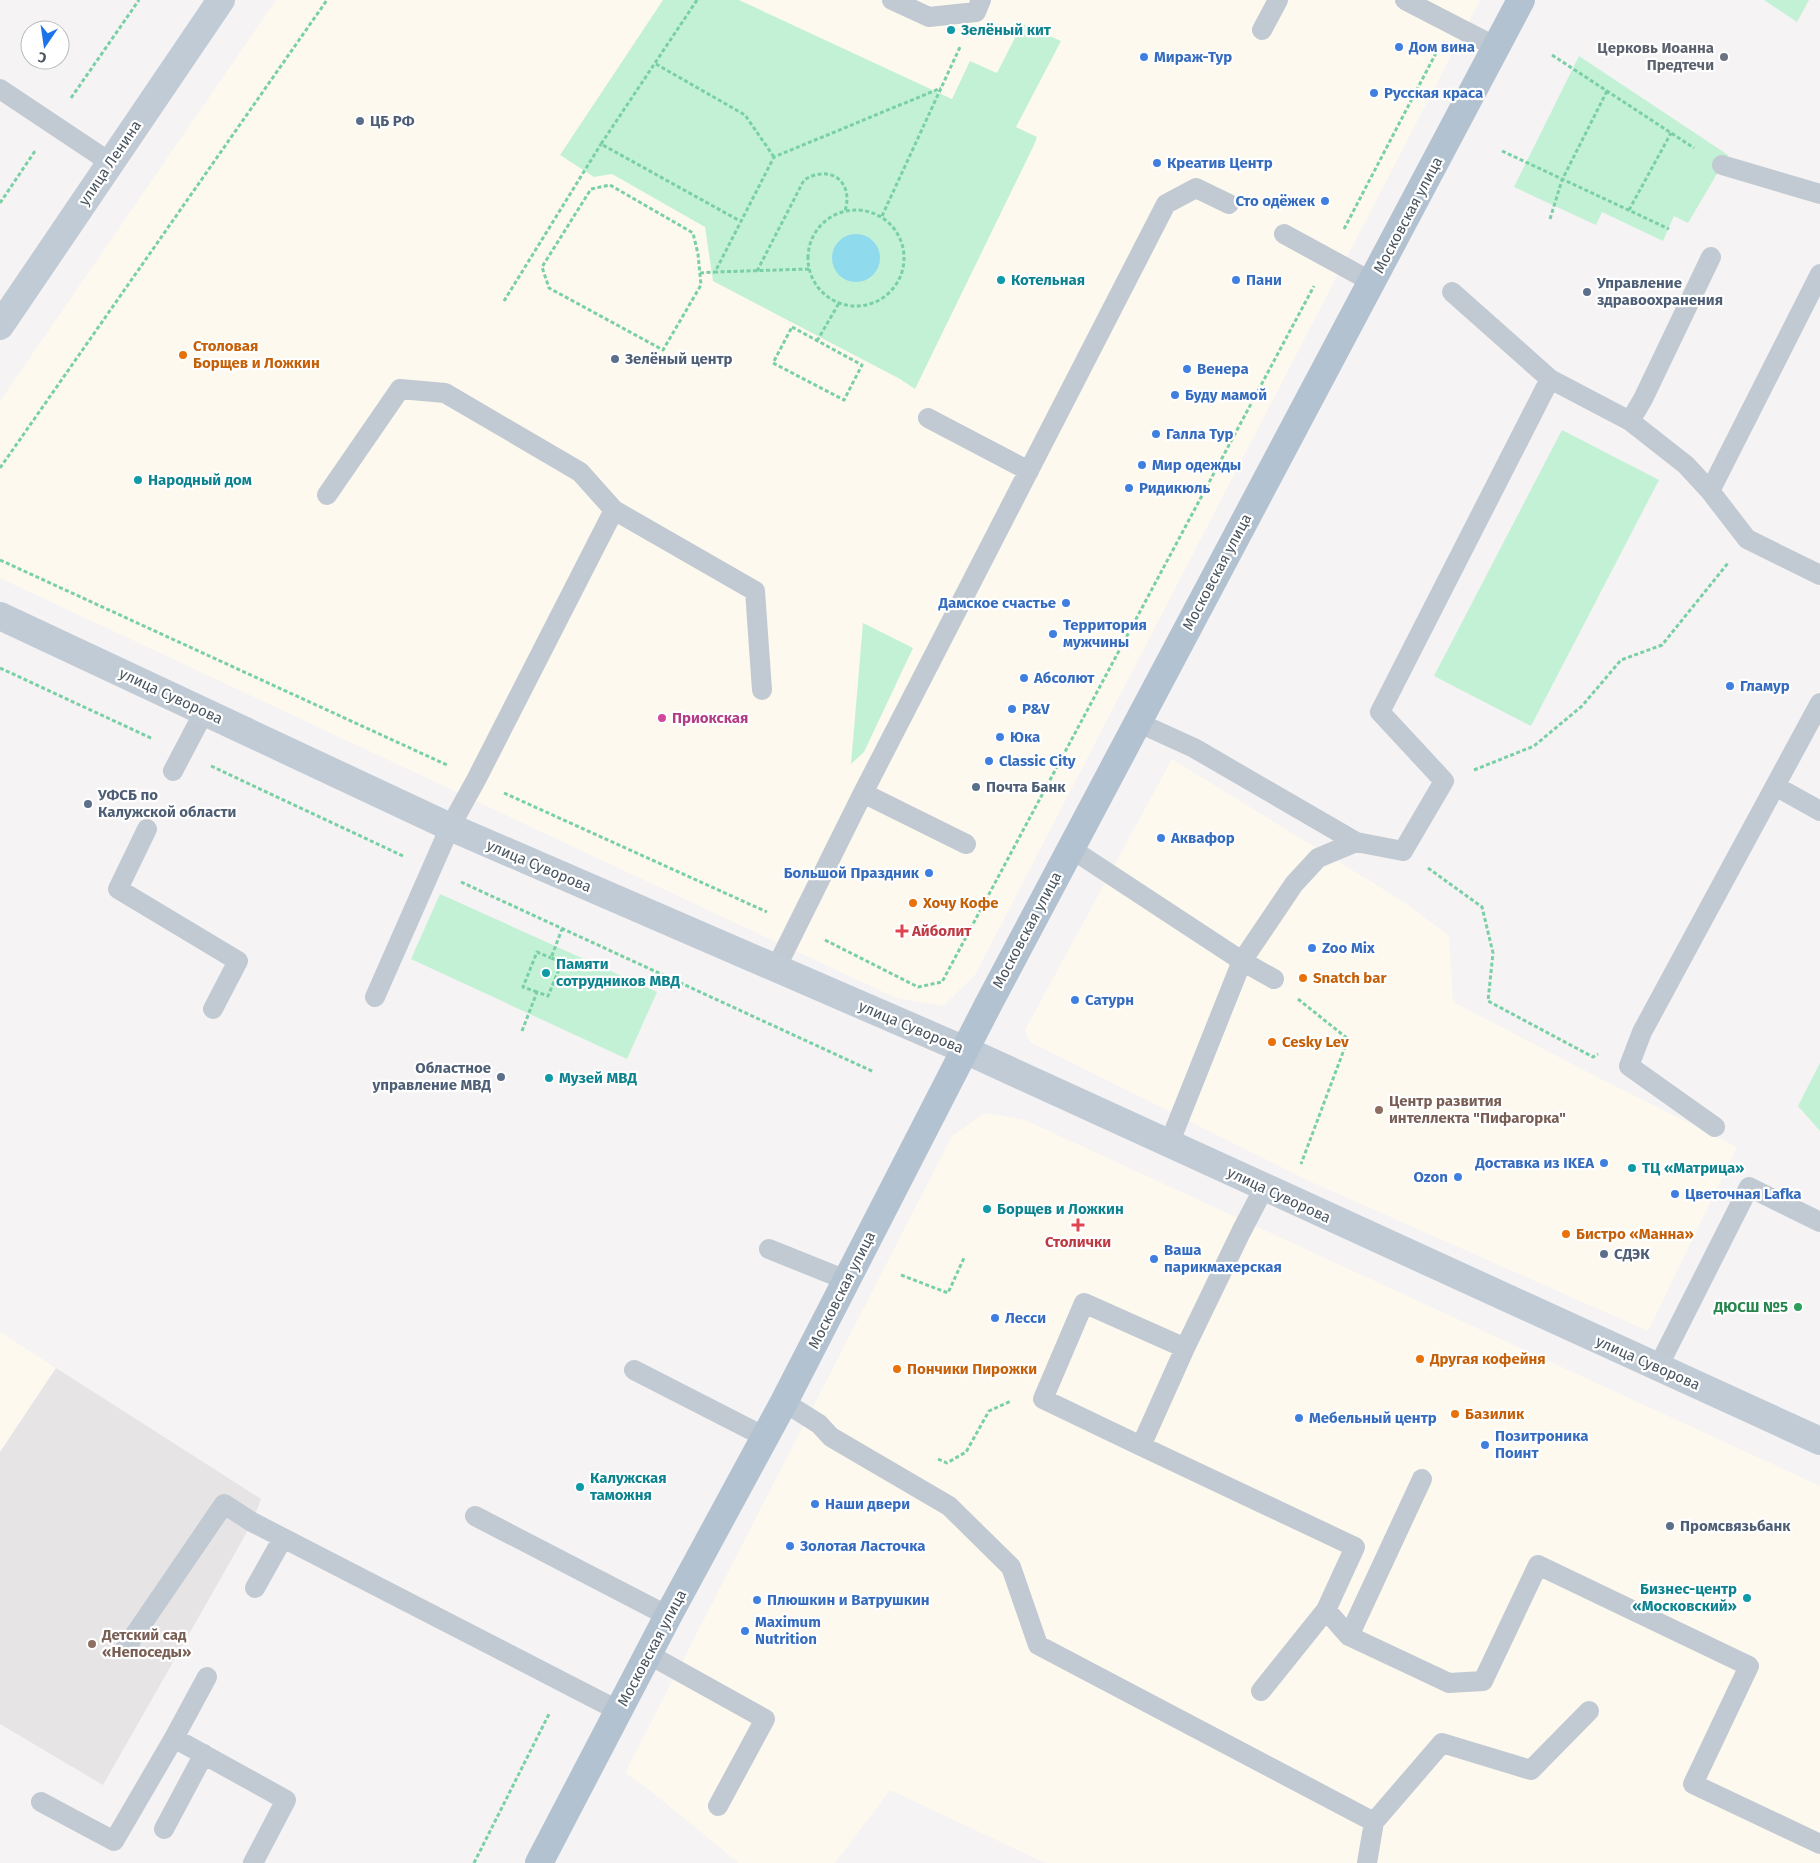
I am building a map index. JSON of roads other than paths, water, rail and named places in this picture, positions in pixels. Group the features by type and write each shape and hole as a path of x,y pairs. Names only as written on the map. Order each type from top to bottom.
{"main road":[{"name":"Московская улица","path":"540,1863 668,1616 784,1402 964,1050 1070,848 1521,0"}],"street":[{"name":"улица Ленина","path":"0,326 221,0"},
{"name":"улица Суворова","path":"0,616 450,827 964,1050 1820,1441"}],"lane":[{"path":"892,0 930,17 978,6"},
{"path":"1262,30 1278,0"},
{"path":"1405,0 1496,47"},
{"path":"0,89 110,163"},
{"path":"1722,165 1820,194"},
{"path":"776,968 863,794 1166,204 1196,188 1230,204"},
{"path":"1284,234 1372,282"},
{"path":"1630,421 1643,399 1711,257"},
{"path":"1710,491 1820,274"},
{"path":"1452,292 1550,379 1630,421 1686,465 1710,491 1747,539 1820,575"},
{"path":"1137,722 1194,748 1356,842 1403,850 1444,781 1380,712 1550,379"},
{"path":"327,495 400,389 445,393 580,472 614,510 754,591 762,690"},
{"path":"928,418 1029,471"},
{"path":"375,997 450,827 614,510"},
{"path":"1715,1127 1629,1066 1642,1032 1820,703"},
{"path":"174,771 204,712"},
{"path":"1775,786 1820,811"},
{"path":"863,794 966,844"},
{"path":"147,829 118,889 238,961 213,1009"},
{"path":"1169,1144 1242,961 1294,884 1318,858 1356,842"},
{"path":"1070,848 1274,980"},
{"path":"1658,1367 1749,1187 1820,1222"},
{"path":"1141,1446 1240,1232 1264,1188"},
{"path":"769,1249 846,1280"},
{"path":"1185,1348 1084,1303 1042,1399 1355,1547 1326,1610 1261,1691"},
{"path":"634,1370 765,1437"},
{"path":"784,1402 819,1424 831,1436 949,1506 1011,1567 1038,1645 1374,1822"},
{"path":"1349,1636 1422,1479"},
{"path":"125,1649 224,1504 252,1522 619,1711"},
{"path":"475,1516 668,1616"},
{"path":"255,1588 283,1538"},
{"path":"1326,1610 1349,1636 1449,1683 1483,1681 1538,1565 1749,1666 1693,1784 1820,1844"},
{"path":"648,1654 765,1719 718,1806"},
{"path":"41,1802 114,1840 174,1738 207,1677"},
{"path":"1367,1863 1374,1822 1442,1743 1531,1770 1589,1710"},
{"path":"174,1738 286,1800 253,1863"},
{"path":"164,1829 204,1754"}],"water":[{"path":"856,234 865,236 873,241 878,249 880,258 878,267 873,275 865,280 856,282 847,280 839,275 834,267 832,258 834,249 839,241 847,236"}],"place":[{"name":"Зелёный кит","path":"951,30"},
{"name":"Дом вина","path":"1399,47"},
{"name":"Мираж-Тур","path":"1144,57"},
{"name":"Церковь Иоанна Предтечи","path":"1724,57"},
{"name":"Русская краса","path":"1374,93"},
{"name":"ЦБ РФ","path":"360,121"},
{"name":"Креатив Центр","path":"1157,163"},
{"name":"Сто одёжек","path":"1325,201"},
{"name":"Котельная","path":"1001,280"},
{"name":"Пани","path":"1236,280"},
{"name":"Управление здравоохранения","path":"1587,292"},
{"name":"Столовая Борщев и Ложкин","path":"183,355"},
{"name":"Зелёный центр","path":"615,359"},
{"name":"Венера","path":"1187,369"},
{"name":"Буду мамой","path":"1175,395"},
{"name":"Галла Тур","path":"1156,434"},
{"name":"Мир одежды","path":"1142,465"},
{"name":"Народный дом","path":"138,480"},
{"name":"Ридикюль","path":"1129,488"},
{"name":"Дамское счастье","path":"1066,603"},
{"name":"Территория мужчины","path":"1053,634"},
{"name":"Абсолют","path":"1024,678"},
{"name":"Гламур","path":"1730,686"},
{"name":"P&V","path":"1012,709"},
{"name":"Приокская","path":"662,718"},
{"name":"Юка","path":"1000,737"},
{"name":"Classic City","path":"989,761"},
{"name":"Почта Банк","path":"976,787"},
{"name":"УФСБ по Калужской области","path":"88,804"},
{"name":"Аквафор","path":"1161,838"},
{"name":"Большой Праздник","path":"929,873"},
{"name":"Хочу Кофе","path":"913,903"},
{"name":"Айболит","path":"902,931"},
{"name":"Zoo Mix","path":"1312,948"},
{"name":"Памяти сотрудников МВД","path":"546,973"},
{"name":"Snatch bar","path":"1303,978"},
{"name":"Сатурн","path":"1075,1000"},
{"name":"Cesky Lev","path":"1272,1042"},
{"name":"Областное управление МВД","path":"501,1077"},
{"name":"Музей МВД","path":"549,1078"},
{"name":"Центр развития интеллекта \"Пифагорка\"","path":"1379,1110"},
{"name":"Доставка из IKEA","path":"1604,1163"},
{"name":"ТЦ «Матрица»","path":"1632,1168"},
{"name":"Ozon","path":"1458,1177"},
{"name":"Цветочная Lafka","path":"1675,1194"},
{"name":"Борщев и Ложкин","path":"987,1209"},
{"name":"Столички","path":"1078,1225"},
{"name":"Бистро «Манна»","path":"1566,1234"},
{"name":"СДЭК","path":"1604,1254"},
{"name":"Ваша парикмахерская","path":"1154,1259"},
{"name":"ДЮСШ №5","path":"1798,1307"},
{"name":"Лесси","path":"995,1318"},
{"name":"Другая кофейня","path":"1420,1359"},
{"name":"Пончики Пирожки","path":"897,1369"},
{"name":"Базилик","path":"1455,1414"},
{"name":"Мебельный центр","path":"1299,1418"},
{"name":"Позитроника Поинт","path":"1485,1445"},
{"name":"Калужская таможня","path":"580,1487"},
{"name":"Наши двери","path":"815,1504"},
{"name":"Промсвязьбанк","path":"1670,1526"},
{"name":"Золотая Ласточка","path":"790,1546"},
{"name":"Бизнес-центр «Московский»","path":"1747,1598"},
{"name":"Плюшкин и Ватрушкин","path":"757,1600"},
{"name":"Maximum Nutrition","path":"745,1631"},
{"name":"Детский сад «Непоседы»","path":"92,1644"}]}
